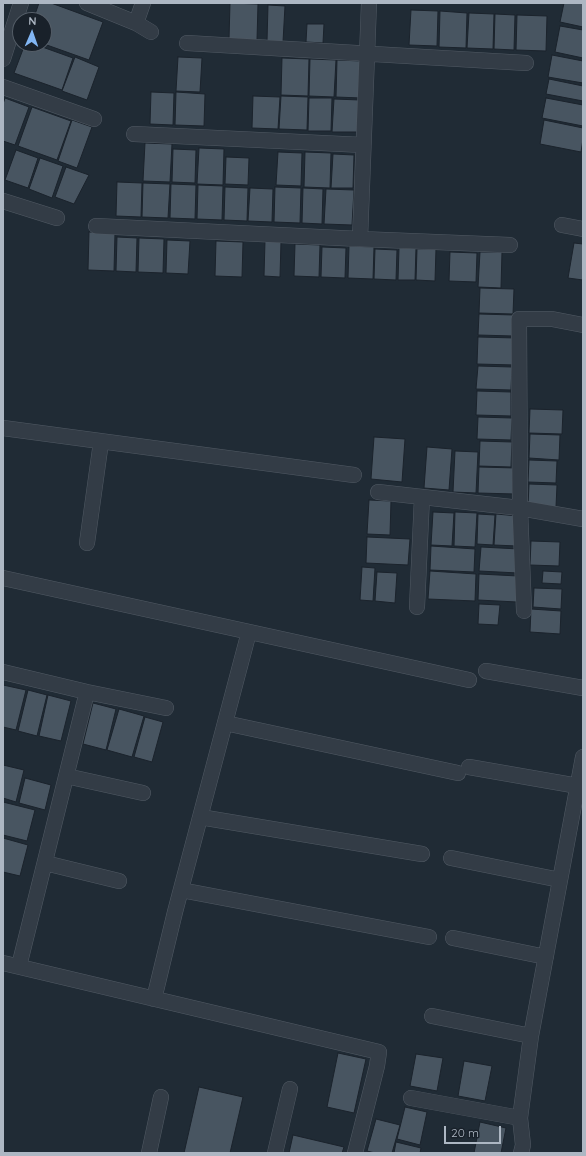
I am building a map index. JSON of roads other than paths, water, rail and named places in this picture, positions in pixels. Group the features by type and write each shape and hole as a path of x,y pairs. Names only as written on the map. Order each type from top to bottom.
{"street":[{"path":"3,59 21,3"},
{"path":"87,3 136,23 151,32"},
{"path":"136,23 143,3"},
{"path":"360,240 369,3"},
{"path":"186,43 526,63"},
{"path":"3,87 94,119"},
{"path":"134,134 363,145"},
{"path":"3,201 57,218"},
{"path":"562,225 583,229"},
{"path":"96,226 360,240 510,245"},
{"path":"524,611 520,508 519,319 552,319 583,325"},
{"path":"3,428 354,475"},
{"path":"86,543 101,442"},
{"path":"378,492 520,508 583,519"},
{"path":"417,607 422,497"},
{"path":"3,578 469,680"},
{"path":"154,999 249,632"},
{"path":"486,671 583,688"},
{"path":"3,672 87,692 166,708"},
{"path":"20,966 87,692"},
{"path":"225,723 464,770 578,786"},
{"path":"521,1153 523,1145 520,1118 531,1036 583,757"},
{"path":"66,776 143,793"},
{"path":"200,817 422,854"},
{"path":"451,858 560,880"},
{"path":"45,863 119,881"},
{"path":"181,890 429,937"},
{"path":"453,938 546,958"},
{"path":"3,962 379,1052 377,1066 355,1153"},
{"path":"432,1016 531,1036"},
{"path":"275,1153 290,1089"},
{"path":"149,1153 161,1097"},
{"path":"410,1098 520,1118"}]}
